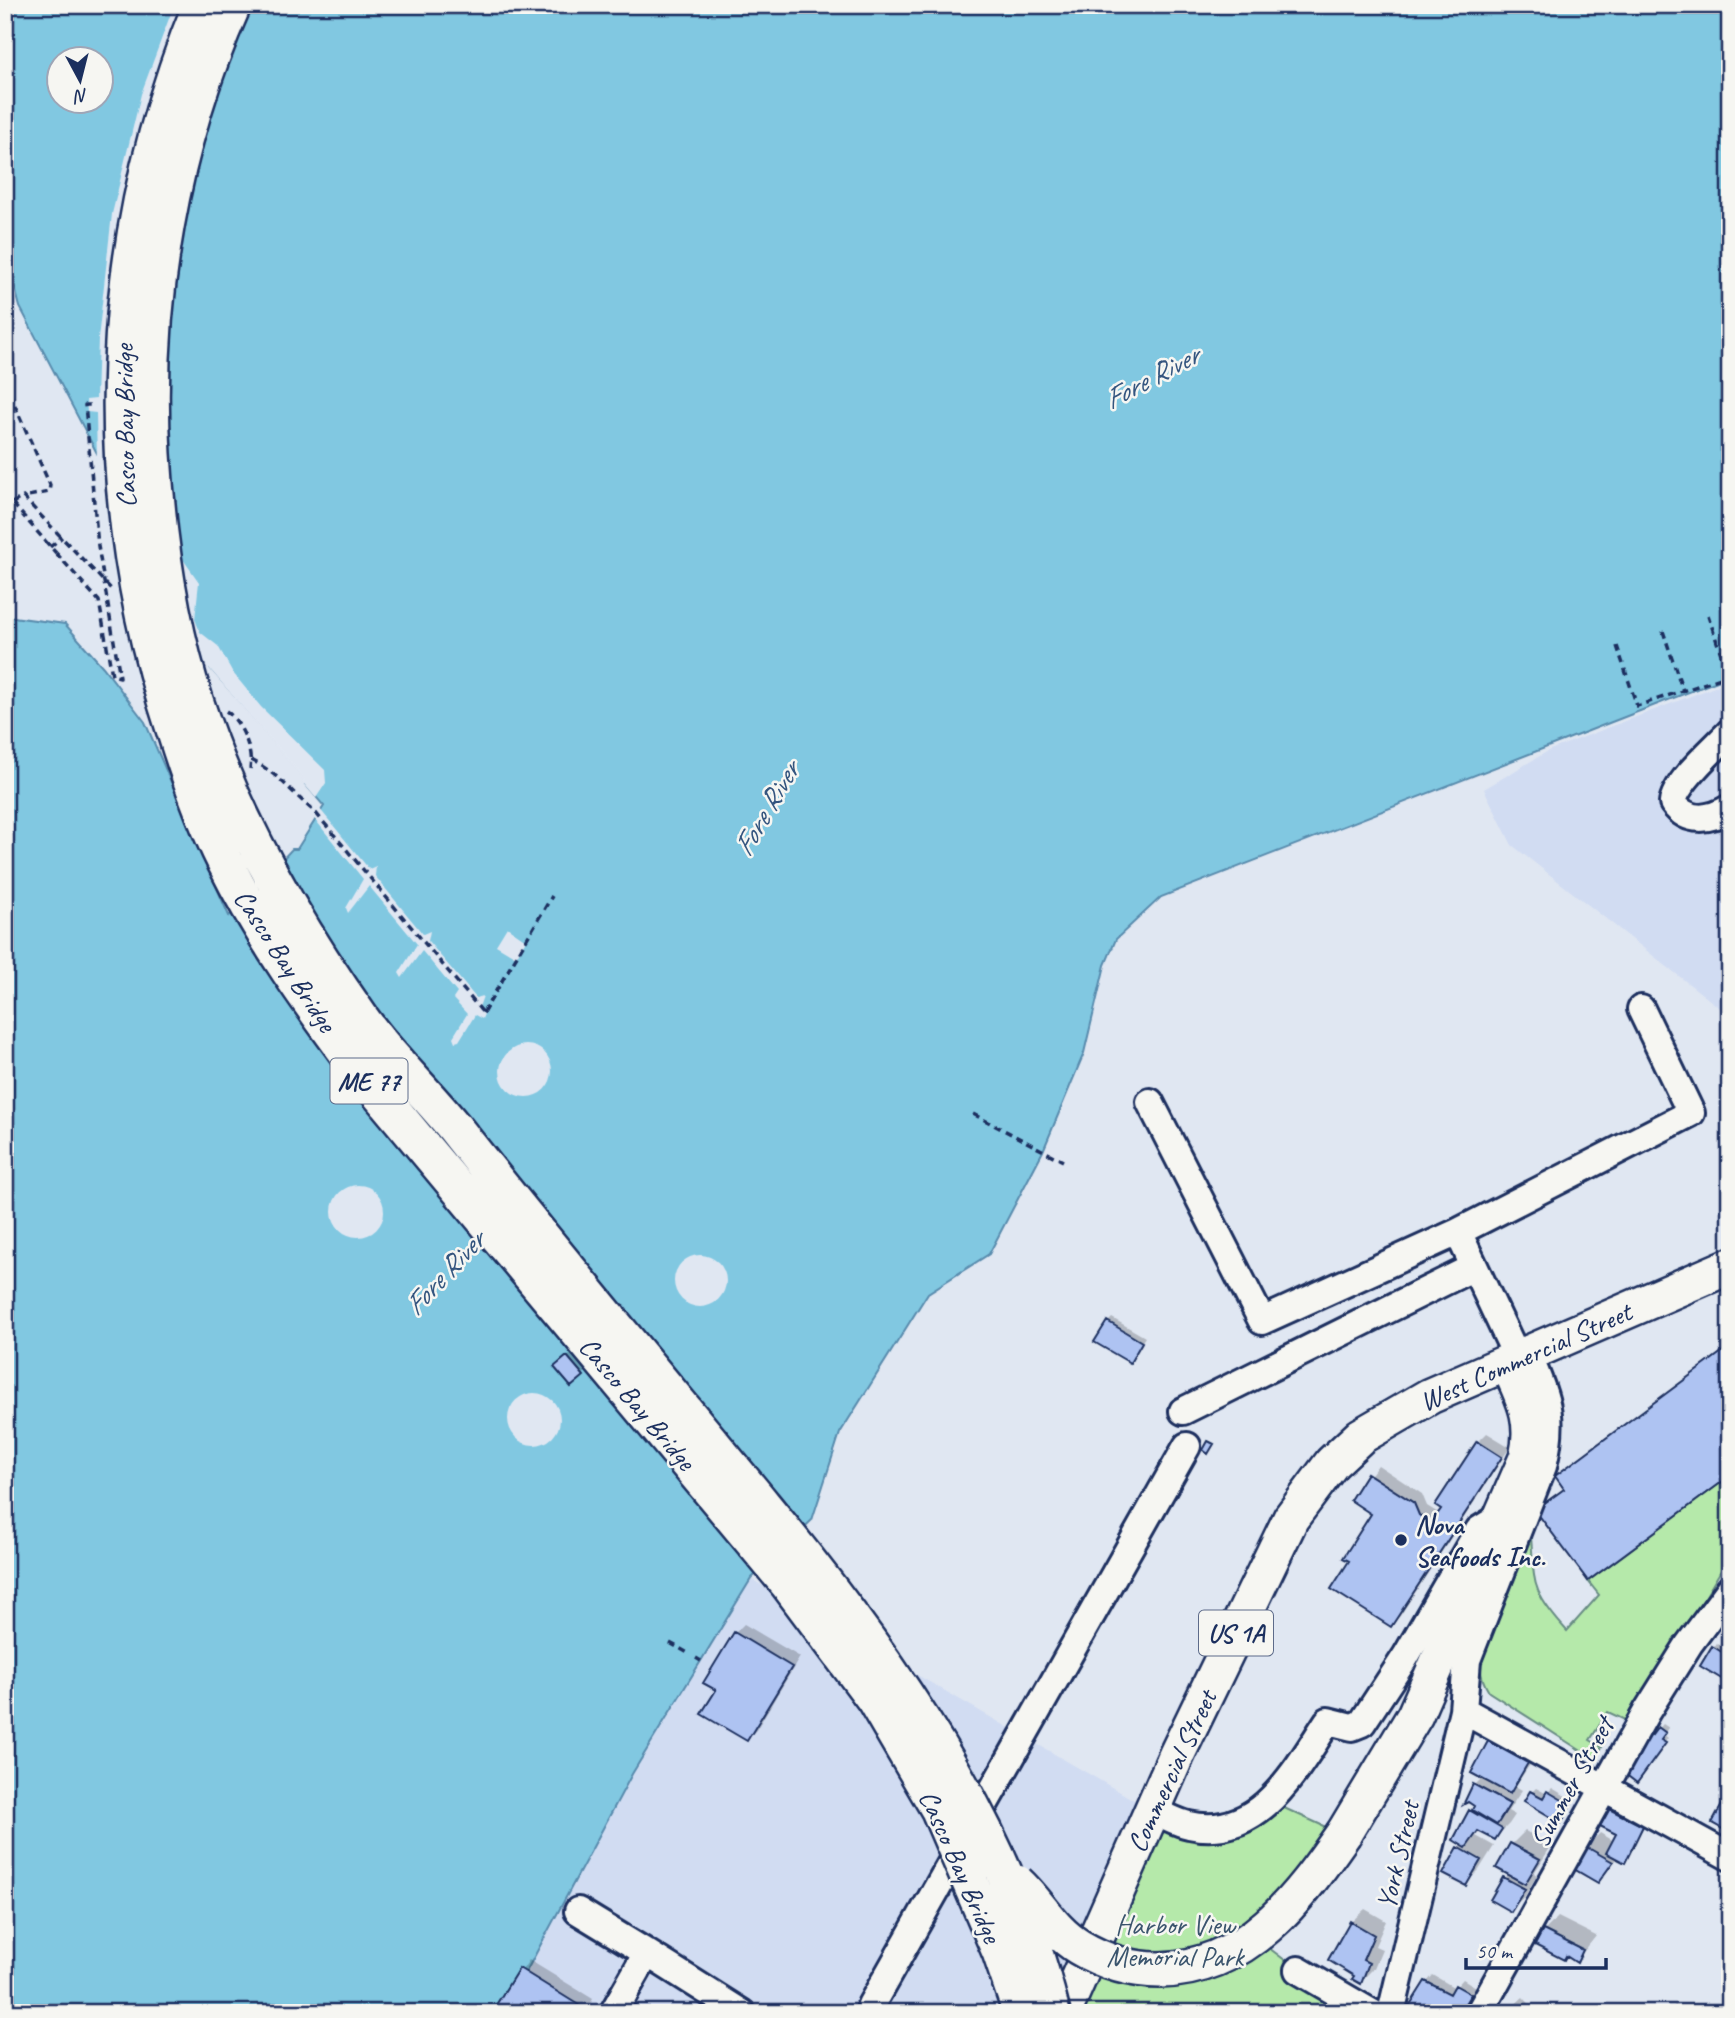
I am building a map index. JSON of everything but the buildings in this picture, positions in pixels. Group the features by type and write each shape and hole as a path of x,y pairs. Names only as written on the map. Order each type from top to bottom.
{"main road":[{"name":"Casco Bay Bridge","path":"201,5 171,86 149,169 132,254 121,341 119,431 126,520 141,609 163,697 191,782 225,862 266,936 312,1006 361,1072 788,1584 874,1699 939,1810 1000,1952 1021,2013"},
{"name":"Casco Bay Bridge","path":"233,5 207,71 173,193 156,301 150,413 156,503 169,593 196,702 246,826 306,938 365,1024 446,1117 805,1556 867,1637 925,1725 979,1819 1044,1982 1052,2013"},
{"name":"West Commercial Street","path":"1332,1463 1362,1436 1395,1414 1730,1266"},
{"path":"999,1867 1024,1889 1050,1923 1080,1948 1130,1968 1181,1969 1231,1954 1267,1927 1299,1894 1344,1833 1415,1715 1527,1458 1533,1433 1518,1359"},
{"name":"Commercial Street","path":"1063,2013 1177,1754 1291,1518 1332,1463"}],"street":[{"path":"1730,732 1681,785 1674,794 1673,803 1680,813 1699,818 1714,817 1730,808"},
{"path":"1150,1102 1262,1321 1458,1231 1691,1113 1641,1009"},
{"name":"York Street","path":"1391,2013 1397,1998 1463,1710 1466,1660 1544,1466 1550,1438 1550,1411 1518,1359 1458,1231"},
{"path":"1183,1411 1474,1267"},
{"path":"873,2010 1187,1446"},
{"path":"1153,1811 1189,1825 1203,1826 1243,1819 1271,1802 1328,1721 1352,1727 1362,1723 1406,1656 1479,1530 1502,1516"},
{"name":"Summer Street","path":"1479,2013 1603,1787 1689,1644 1730,1589"},
{"path":"1463,1710 1730,1857"},
{"path":"578,1911 742,2013"},
{"path":"613,2013 647,1954"},
{"path":"1298,1969 1372,2013"}],"path":[{"path":"5,383 50,485 49,492 23,498"},
{"path":"5,495 99,601 112,675 120,677 98,546 87,446 85,405 93,405"},
{"path":"50,547 62,537"},
{"path":"1617,646 1637,706 1683,691 1729,675 1708,615"},
{"path":"1663,631 1683,691"},
{"path":"251,760 276,774 285,787 314,812 484,1014 552,897"},
{"path":"973,1114 1063,1161"},
{"path":"670,1643 688,1653"},
{"path":"696,1658 701,1661"},
{"path":"1217,2013 1272,2006 1286,2013"}],"shaded area":[{"path":"1730,681 1730,1016 1512,845 1484,789 1550,750"},
{"path":"751,1579 1153,1811 1063,2013 416,2013 633,1774"}],"green space":[{"path":"1730,1476 1730,1555 1661,1672 1627,1721 1608,1712 1590,1740 1602,1747 1594,1759 1489,1692 1481,1670 1487,1634 1530,1526 1535,1582 1545,1603 1567,1631 1599,1595 1588,1581"},
{"name":"Harbor View Memorial Park","path":"1271,1802 1330,1829 1248,1932 1298,1970 1372,2013 1062,2013 1153,1811 1189,1825"}],"water":[{"name":"Fore River","path":"5,5 1730,5 1730,676 1161,897 1116,939 1105,965 1084,1053 1043,1151 989,1254 928,1293 840,1433 812,1520 751,1579 632,1774 504,2013 5,2013 5,616 65,624 103,667 145,722 229,916 292,849 297,849 324,806 304,783 308,780 210,668 20,307 5,250"}],"pier":[{"path":"174,5 252,5 213,111 197,166 179,261 169,374 172,476 180,555 199,582 195,619 200,632 218,646 233,673 261,707 325,770 326,783 316,798 304,784 301,785 304,779 203,661 97,462 96,413 87,412 86,400 96,399 98,339 112,214 141,94"},
{"path":"319,808 369,869 376,866 375,876 423,934 430,931 428,941 476,998 483,996 478,1010 484,1014 482,1019 475,1015 459,1041 455,1042 453,1037 467,1014 453,999 457,993 422,951 402,978 399,973 417,944 369,886 348,913 346,908 363,879 313,817"},
{"path":"507,927 526,940 516,957 496,945"},
{"path":"526,1045 536,1047 544,1053 550,1061 550,1081 544,1089 536,1095 526,1097 516,1095 508,1089 502,1081 500,1071 502,1061 508,1053 516,1047"},
{"path":"358,1185 368,1187 376,1193 382,1201 382,1221 376,1229 368,1235 358,1237 348,1235 340,1229 334,1221 332,1211 334,1201 340,1193 348,1187"},
{"path":"700,1255 710,1257 718,1263 724,1271 724,1291 718,1299 710,1305 700,1307 690,1305 682,1299 676,1291 674,1281 676,1271 682,1263 690,1257"},
{"path":"534,1393 544,1395 552,1401 558,1409 558,1429 552,1437 544,1443 534,1445 524,1443 516,1437 510,1429 508,1419 510,1409 516,1401 524,1395"}],"place":[{"name":"Nova Seafoods Inc.","path":"1401,1540"}]}
